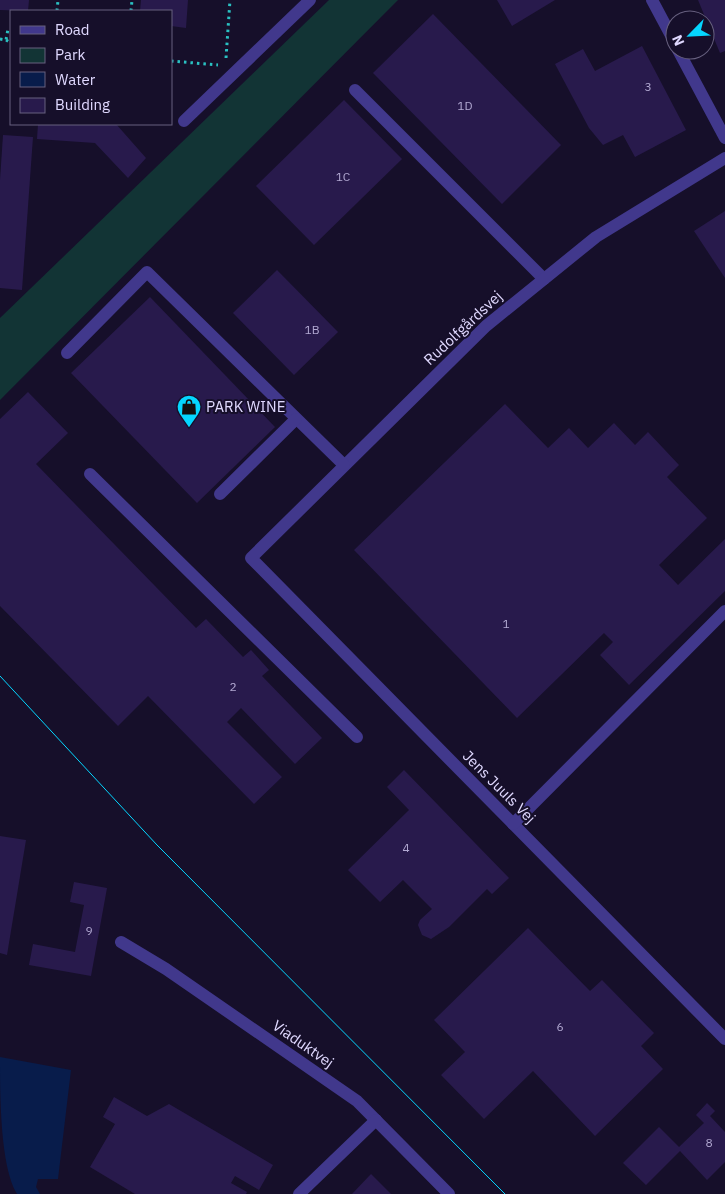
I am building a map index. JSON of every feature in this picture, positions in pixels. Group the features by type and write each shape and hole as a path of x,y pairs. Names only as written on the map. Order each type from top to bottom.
{"street":[{"path":"184,121 310,0"},
{"path":"652,0 665,25"},
{"path":"683,60 725,138"},
{"path":"355,90 544,279"},
{"name":"Rudolfgårdsvej","path":"251,558 486,326 596,237 725,158"},
{"path":"67,353 147,272 344,466"},
{"path":"220,494 296,419"},
{"path":"90,474 357,737"},
{"name":"Jens Juuls Vej","path":"251,558 725,1039"},
{"path":"513,824 725,611"},
{"name":"Viaduktvej","path":"120,942 166,969 349,1095 449,1194"},
{"path":"299,1194 376,1120"}],"path":[{"path":"172,61 225,66 230,0"},
{"path":"6,40 8,29 10,30"},
{"path":"0,39 10,42"}],"green space":[{"path":"329,0 398,0 0,400 0,318"}],"water":[{"path":"0,1057 71,1070 58,1179 38,1179 36,1187 40,1194 17,1194 11,1182 2,1129"}],"building":[{"path":"0,0 29,0 28,10 0,10"},
{"path":"141,0 188,0 186,28 172,26 172,10 140,10"},
{"path":"497,0 555,0 512,26"},
{"path":"698,0 725,0 725,51 720,53 715,41 715,10 702,10"},
{"path":"433,14 561,145 502,204 373,73"},
{"path":"642,46 686,130 635,157 623,135 603,145 589,128 555,64 583,49 595,71"},
{"path":"344,100 402,159 314,245 256,186"},
{"path":"38,125 117,125 146,158 128,178 95,143 37,139"},
{"path":"3,135 33,137 22,290 0,288 0,180"},
{"path":"725,211 725,278 694,231"},
{"path":"277,270 338,332 294,375 233,313"},
{"path":"150,297 275,427 197,503 71,373"},
{"path":"28,392 68,433 36,464 196,628 206,619 243,657 251,650 269,670 262,676 322,738 295,764 241,708 227,722 282,777 254,804 148,696 118,726 0,606 0,419"},
{"path":"505,404 548,448 569,428 588,448 614,423 635,445 648,432 679,465 667,477 707,518 659,565 678,585 725,539 725,591 629,685 600,655 613,642 604,633 517,718 354,550"},
{"path":"404,770 509,878 492,894 487,889 449,927 431,939 422,935 418,925 420,920 432,909 403,880 380,902 348,870 409,810 387,787"},
{"path":"0,836 26,840 7,955 0,953"},
{"path":"74,882 107,888 91,976 29,965 33,944 75,952 84,905 70,902"},
{"path":"528,928 590,991 602,980 654,1033 641,1046 663,1069 595,1136 533,1071 484,1119 441,1075 465,1052 434,1020"},
{"path":"114,1097 147,1116 169,1104 273,1165 259,1190 235,1176 231,1183 247,1192 246,1194 135,1194 90,1167 115,1124 103,1117"},
{"path":"707,1103 715,1111 710,1116 725,1132 725,1162 707,1180 680,1151 646,1185 623,1163 659,1127 679,1147 704,1123 696,1115"},
{"path":"371,1174 391,1194 352,1194"}],"tram line":[{"path":"0,676 157,845 505,1194"}],"place":[{"name":"PARK WINE","path":"189,428"}]}
